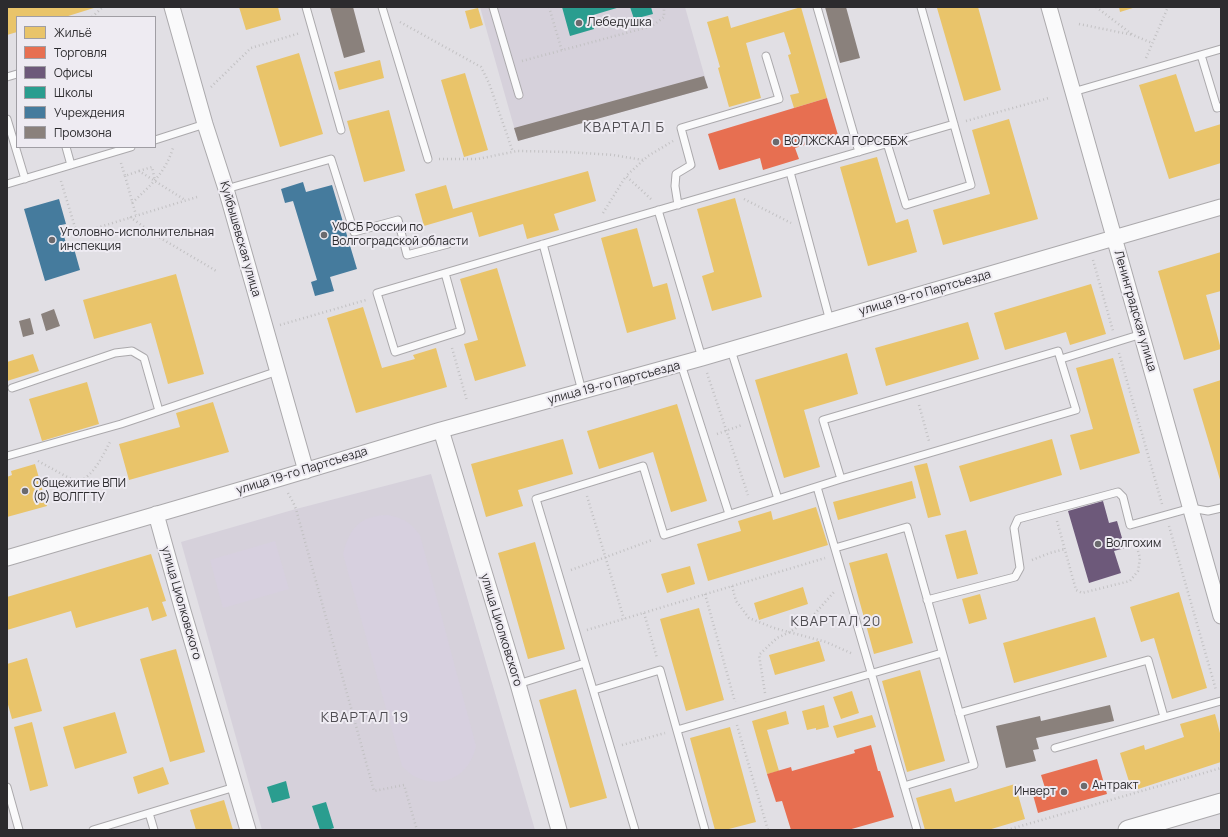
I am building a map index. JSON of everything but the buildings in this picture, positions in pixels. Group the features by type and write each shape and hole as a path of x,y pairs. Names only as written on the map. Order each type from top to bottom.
{"street":[{"name":"Куйбышевская улица","path":"172,7 226,189 306,471"},
{"name":"Ленинградская улица","path":"1049,7 1221,616"},
{"name":"улица 19-го Партсъезда","path":"7,558 441,430 582,392 683,370 702,358 1221,207"},
{"name":"улица Циолковского","path":"441,430 518,684 560,830"},
{"name":"улица Циолковского","path":"156,514 248,830"},
{"path":"1128,830 1221,803"}],"lane":[{"path":"306,7 341,130"},
{"path":"493,7 519,95"},
{"path":"818,7 859,152"},
{"path":"887,143 906,205 971,185 921,7"},
{"path":"383,10 428,159"},
{"path":"1073,92 1221,49"},
{"path":"1201,55 1217,108 1221,107"},
{"path":"678,205 675,186 676,174 691,165 681,128 779,99 766,56"},
{"path":"7,119 25,179"},
{"path":"156,140 206,124"},
{"path":"444,273 461,332 395,352 377,293 444,273 543,244 593,229 954,124"},
{"path":"66,148 71,165"},
{"path":"7,184 128,148"},
{"path":"226,189 331,159 354,232 398,220 407,256 448,244"},
{"path":"790,172 830,321"},
{"path":"660,210 702,358"},
{"path":"543,244 582,392"},
{"path":"1061,359 1142,334"},
{"path":"731,350 778,499"},
{"path":"12,388 115,353 132,351 144,358 159,411"},
{"path":"635,830 536,498 643,466 664,535 841,479 1076,410 1058,351 823,420 841,479"},
{"path":"683,370 729,514"},
{"path":"7,456 121,424 278,371"},
{"path":"817,487 917,830"},
{"path":"927,600 1015,577 1020,568 1014,528 1018,519 1118,492 1123,498 1130,525 1191,508 1208,511 1221,508"},
{"path":"836,551 907,527 974,765 904,786"},
{"path":"677,730 942,653"},
{"path":"959,713 1148,660 1164,717"},
{"path":"518,684 586,663"},
{"path":"594,690 660,670 705,830"},
{"path":"1055,748 1220,701"},
{"path":"7,787 19,830"},
{"path":"93,830 235,787"},
{"path":"149,814 154,830"}],"path":[{"path":"93,16 103,7"},
{"path":"549,7 562,50"},
{"path":"510,64 652,26 664,17 664,7"},
{"path":"1096,7 1133,35"},
{"path":"1139,73 1168,7"},
{"path":"383,10 481,67 489,82 513,152"},
{"path":"1079,24 1133,35 1152,43"},
{"path":"210,87 251,48 312,30"},
{"path":"954,124 1049,98"},
{"path":"132,203 155,181 169,160 179,132"},
{"path":"593,229 626,176 648,156 684,136"},
{"path":"117,151 136,215"},
{"path":"428,159 478,159 513,152 561,152 613,155 643,160"},
{"path":"125,176 152,167 155,181"},
{"path":"58,170 77,234 197,197"},
{"path":"139,171 186,200"},
{"path":"626,176 660,210"},
{"path":"727,190 806,231"},
{"path":"130,217 157,236 218,272"},
{"path":"1092,259 1220,701"},
{"path":"280,326 378,296"},
{"path":"448,336 467,401"},
{"path":"683,370 707,370 752,507"},
{"path":"916,393 932,452"},
{"path":"705,438 753,422"},
{"path":"22,452 78,482 84,479 98,464 121,424"},
{"path":"584,484 624,619"},
{"path":"288,493 296,509 374,791 404,785 417,830"},
{"path":"1054,509 1076,590 1082,593 1130,581 1138,571 1140,558 1130,525"},
{"path":"559,574 664,535"},
{"path":"1020,568 1032,560 1050,552 1065,549"},
{"path":"576,633 732,586 836,551"},
{"path":"766,704 759,655 777,638 790,632 811,618 844,579"},
{"path":"732,586 736,602 748,618 774,628 826,642 868,662"},
{"path":"705,594 768,830"},
{"path":"644,613 660,670"},
{"path":"611,748 677,730"},
{"path":"1007,830 1221,768"}],"shaded area":[{"path":"480,7 685,7 708,88 518,141"},
{"path":"431,474 535,830 262,830 181,542 296,509"},
{"path":"388,515 407,522 420,535 476,746 473,756 462,772 455,777 439,782 422,780 411,774 402,766 343,554 349,537 358,525 370,518"},
{"path":"275,541 289,589 223,608 210,560"}],"place":[{"name":"Лебедушка","path":"579,23"},
{"name":"ВОЛЖСКАЯ ГОРСББЖ","path":"776,142"},
{"name":"УФСБ России по Волгоградской области","path":"324,235"},
{"name":"Уголовно-исполнительная инспекция","path":"52,240"},
{"name":"Общежитие ВПИ (Ф) ВОЛГГТУ","path":"25,491"},
{"name":"Волгохим","path":"1098,544"},
{"name":"Антракт","path":"1084,786"},
{"name":"Инверт","path":"1064,792"}],"district":[{"name":"КВАРТАЛ Б","path":"624,128"},
{"name":"КВАРТАЛ 20","path":"836,622"},
{"name":"КВАРТАЛ 19","path":"365,718"}]}
